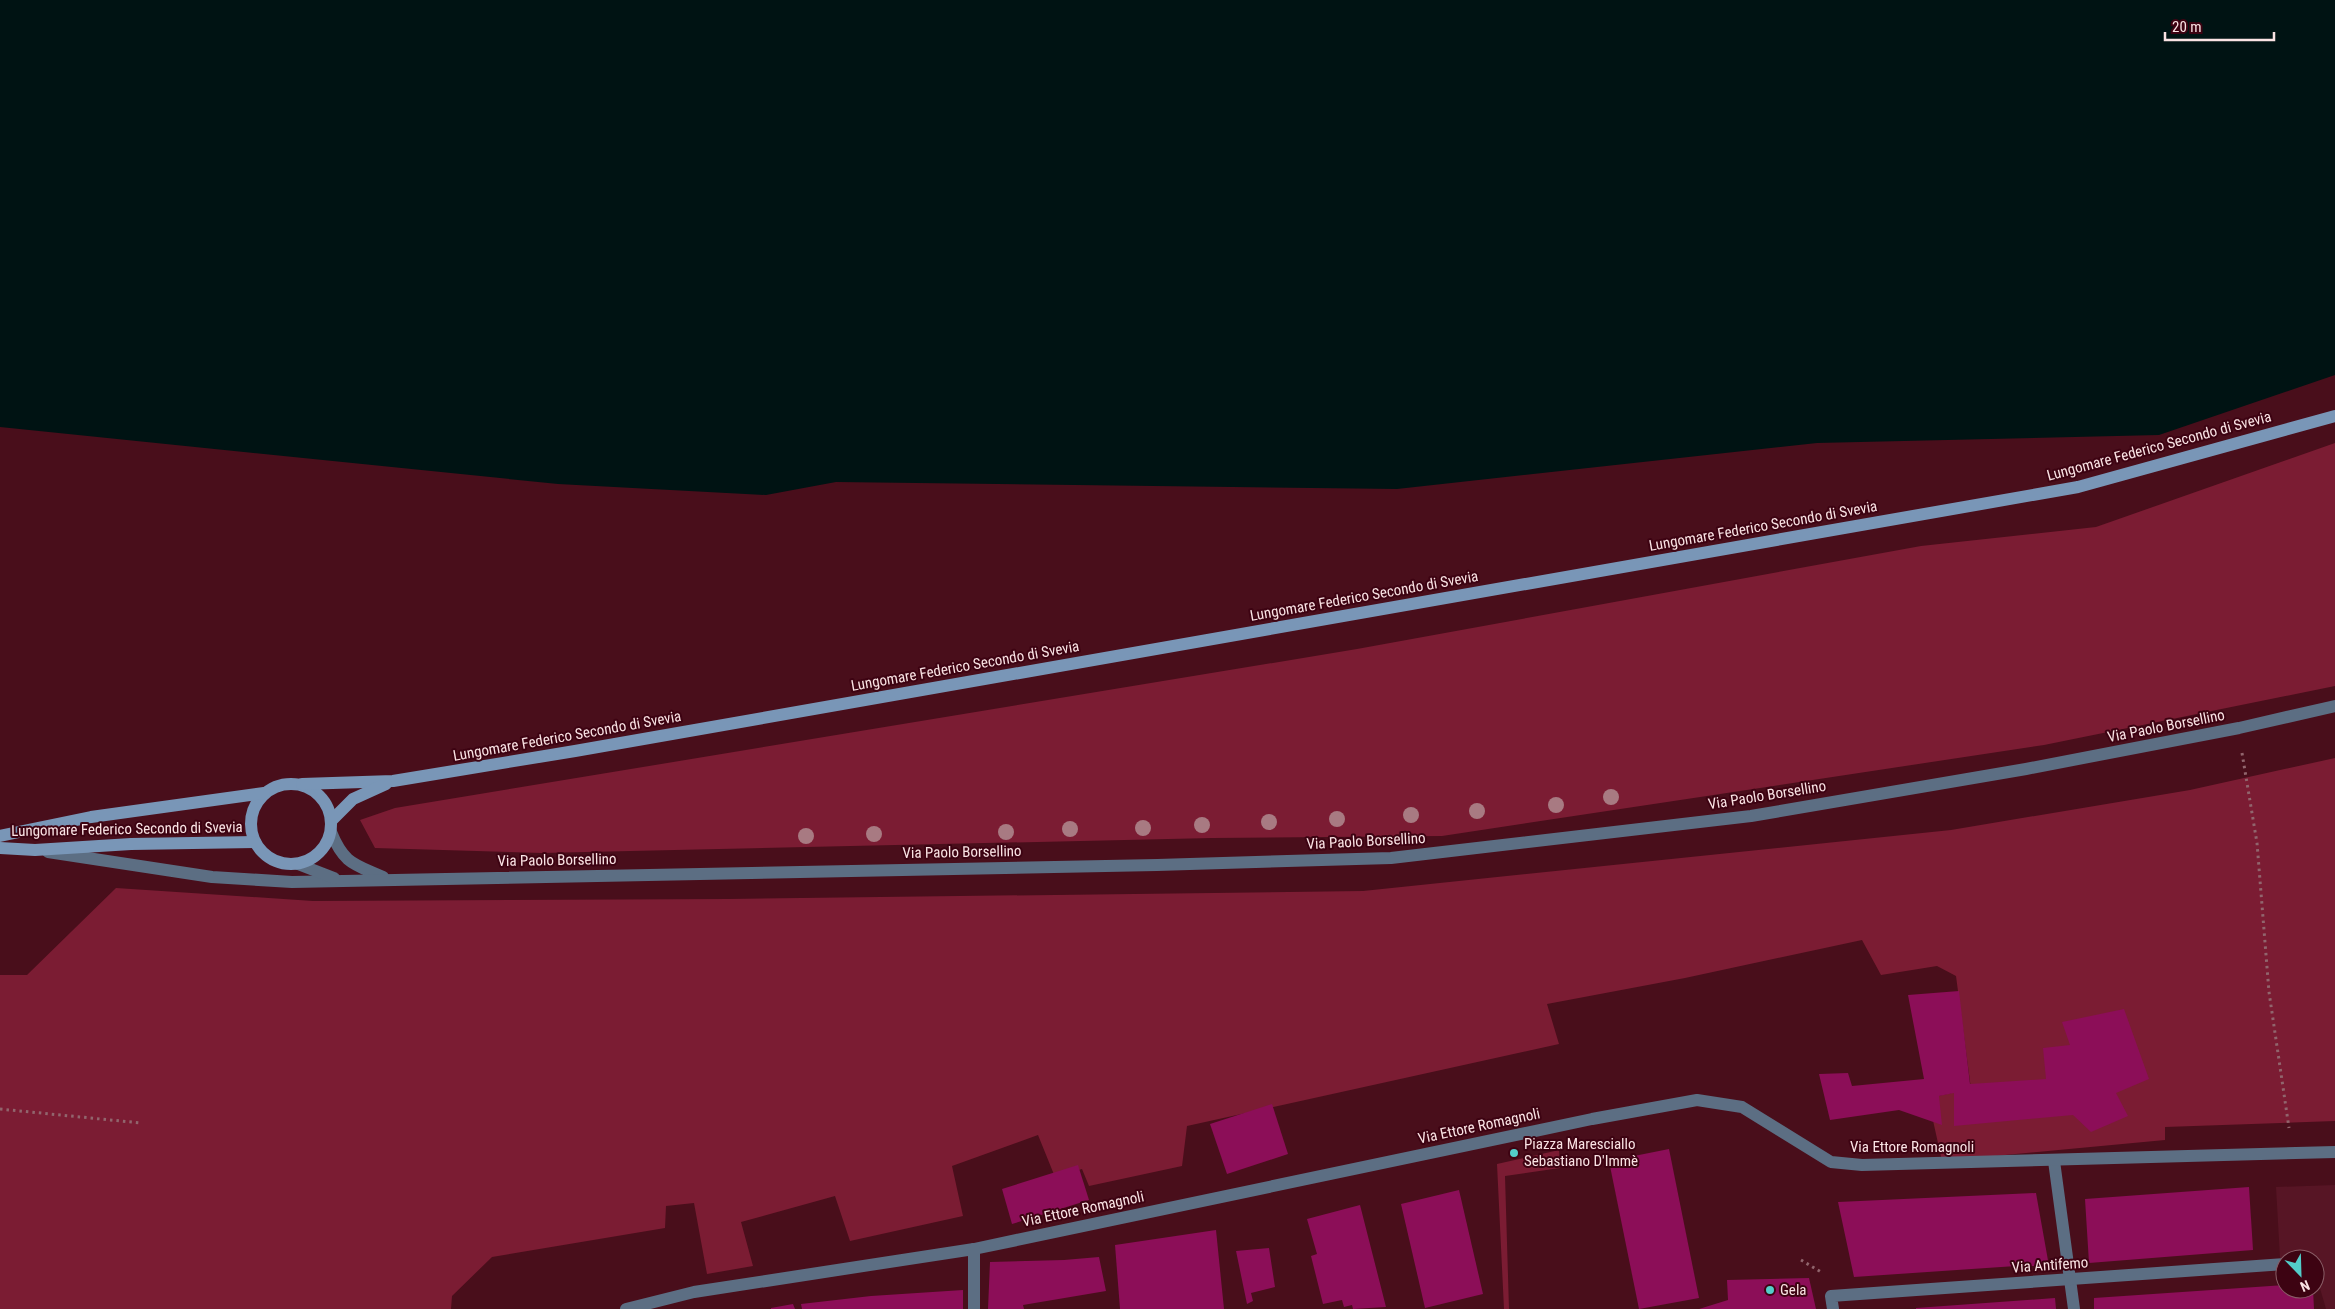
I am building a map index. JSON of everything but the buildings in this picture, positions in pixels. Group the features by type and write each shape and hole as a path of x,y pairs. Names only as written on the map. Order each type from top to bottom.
{"street":[{"name":"Lungomare Federico Secondo di Svevia","path":"302,784 393,781 575,751 2078,488 2335,416"},
{"name":"Via Paolo Borsellino","path":"298,864 338,880 1157,865 1391,858 1751,816 2026,769 2239,728 2335,706"},
{"name":"Lungomare Federico Secondo di Svevia","path":"332,826 353,799 393,781"},
{"path":"289,783 302,784 313,789 323,798 329,808 332,826 327,844 319,853 309,860 298,864 285,864 273,860 262,852 255,842 251,830 251,816 256,804 264,793 276,786 289,783"},
{"name":"Lungomare Federico Secondo di Svevia","path":"0,836 91,817 264,793"},
{"name":"Via Paolo Borsellino","path":"332,826 340,852 350,862 387,879"},
{"name":"Lungomare Federico Secondo di Svevia","path":"0,848 35,850 131,844 255,842"},
{"path":"35,850 212,877 292,882 338,880"},
{"name":"Via Ettore Romagnoli","path":"626,1309 694,1292 974,1248 1592,1119 1697,1100 1742,1107 1831,1162 1862,1166 2335,1152"},
{"path":"2054,1161 2074,1309"},
{"path":"974,1248 974,1309"},
{"name":"Via Antifemo","path":"1834,1309 1831,1296 2275,1265"}],"path":[{"path":"2239,728 2257,843 2269,992 2293,1154"},
{"path":"0,1109 141,1123"}],"shaded area":[{"path":"0,0 2335,0 2335,375 2159,435 1817,443 1397,489 836,482 766,495 558,484 0,427"},
{"path":"2335,443 2335,686 2044,745 1442,836 1212,838 542,853 375,848 360,820 395,808 1357,649 1921,546 2096,527"},
{"path":"2335,758 2335,1121 2165,1127 2165,1140 1942,1161 1928,1098 1971,1089 1956,976 1937,966 1881,975 1862,940 1685,978 1547,1004 1559,1044 1187,1126 1182,1166 1089,1186 1082,1169 1055,1177 1038,1135 952,1166 963,1216 850,1241 835,1196 741,1222 753,1266 707,1274 694,1203 666,1206 665,1228 492,1257 452,1296 451,1309 0,1309 0,975 27,975 116,888 313,901 729,899 1363,891 1951,830 2190,790"},
{"path":"1559,1150 1560,1168 1505,1176 1509,1309 1504,1309 1497,1164"},
{"path":"2335,1185 2335,1309 2326,1309 2323,1299 2325,1299 2325,1249 2279,1249 2276,1187"}],"place":[{"name":"Piazza Maresciallo Sebastiano D'Immè","path":"1514,1153"},
{"name":"Gela","path":"1770,1290"}]}
